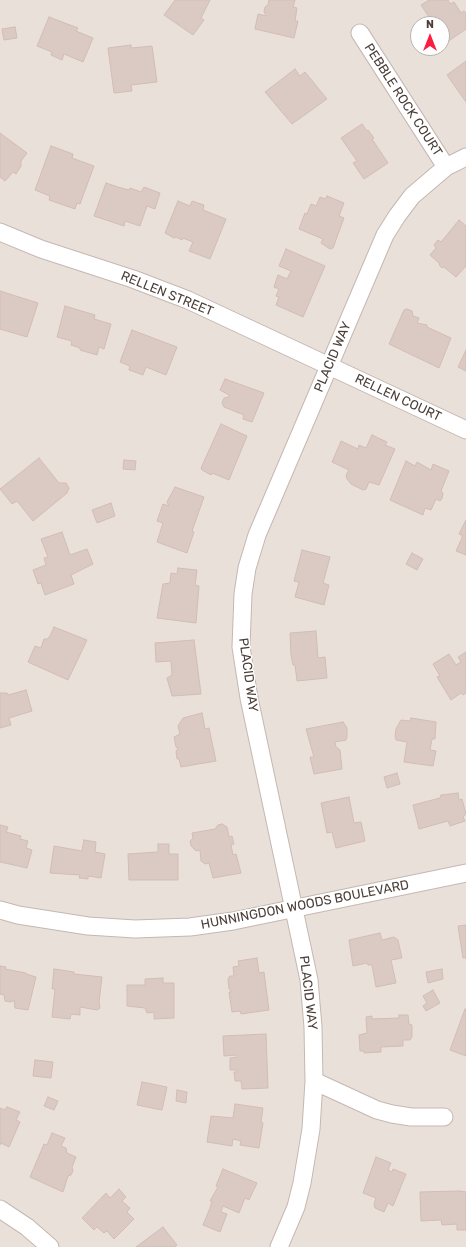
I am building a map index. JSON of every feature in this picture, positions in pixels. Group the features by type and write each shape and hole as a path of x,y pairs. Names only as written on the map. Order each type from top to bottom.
{"street":[{"name":"PEBBLE ROCK COURT","path":"360,33 446,167"},
{"name":"PLACID WAY","path":"279,1247 296,1207 302,1183 311,1129 314,1081 313,1027 309,980 249,698 241,647 243,594 247,568 257,535 386,235 397,216 412,196 446,167 466,157"},
{"name":"RELLEN STREET","path":"0,232 42,249 133,279 188,300 329,366"},
{"name":"RELLEN COURT","path":"329,366 466,430"},
{"name":"HUNNINGDON WOODS BOULEVARD","path":"0,910 18,915 88,926 135,929 190,927 233,921 466,873"},
{"path":"314,1081 384,1112 411,1117 444,1117"},
{"path":"0,1209 27,1227 50,1247"}],"shaded area":[{"path":"0,0 466,0 466,1247 0,1247"}],"building":[{"path":"175,0 210,0 201,18 204,20 193,35 164,15"},
{"path":"269,0 295,0 293,7 297,8 295,21 298,21 294,38 255,29 258,14 266,16 264,11"},
{"path":"429,0 448,0 450,4 454,2 461,13 464,11 466,13 466,29 450,40 450,16 428,16 421,5"},
{"path":"49,17 78,28 76,31 93,38 83,62 64,54 62,60 51,55 52,52 37,46"},
{"path":"15,27 17,38 4,40 2,29"},
{"path":"131,45 131,48 152,46 157,82 131,85 132,91 114,93 108,48"},
{"path":"466,61 466,102 447,75"},
{"path":"295,69 300,76 305,72 327,99 292,124 265,92"},
{"path":"362,124 374,138 372,139 388,163 364,179 353,163 357,161 341,138"},
{"path":"0,133 27,153 21,161 21,166 16,174 13,172 5,181 0,177"},
{"path":"51,146 73,154 72,158 94,166 80,204 77,203 75,209 49,200 50,196 35,190"},
{"path":"106,183 141,192 144,187 160,193 155,209 147,206 140,226 125,221 124,226 94,216"},
{"path":"327,196 344,203 339,216 344,218 333,248 330,249 321,243 323,239 299,229 305,213 307,214 311,204 316,206 320,197 325,199"},
{"path":"178,201 190,206 192,201 204,205 203,210 226,219 210,259 189,251 193,242 183,238 182,240 176,237 174,238 165,233"},
{"path":"459,220 466,226 466,266 456,277 444,267 442,268 439,265 440,264 430,255 436,248 434,245 438,240 441,242"},
{"path":"286,249 325,266 303,317 276,305 279,297 276,296 279,289 274,287 278,275 287,279 291,271 279,266"},
{"path":"0,291 38,303 27,337 0,329"},
{"path":"65,306 95,315 94,319 111,324 104,349 99,347 97,355 80,350 80,348 71,345 72,341 57,337"},
{"path":"407,309 412,311 413,316 419,318 417,323 427,325 427,327 451,338 439,368 389,344 404,310"},
{"path":"132,330 177,347 166,375 146,367 143,375 129,370 130,366 120,362"},
{"path":"466,350 466,371 458,367"},
{"path":"225,379 264,393 252,422 243,419 244,415 224,407 222,403 224,398 229,397 229,395 220,390"},
{"path":"221,424 247,436 229,480 212,473 211,475 201,468"},
{"path":"372,435 387,442 385,445 395,449 379,485 369,482 366,489 363,490 351,484 347,479 346,475 349,470 332,462 341,441 358,449 359,445 366,448"},
{"path":"39,458 59,483 66,483 69,488 67,493 33,521 17,501 12,504 0,489"},
{"path":"124,460 136,461 135,470 123,469"},
{"path":"406,461 415,466 417,462 431,470 433,464 449,471 441,491 443,493 442,499 440,501 436,499 431,510 425,508 423,515 390,500"},
{"path":"175,487 204,497 192,531 194,532 187,553 157,542 163,523 157,521 163,504 169,506 167,502"},
{"path":"111,503 115,516 97,523 92,510"},
{"path":"466,520 466,555 456,551 462,538 462,535 459,534"},
{"path":"62,532 70,555 87,549 93,564 71,575 74,584 45,595 41,583 38,584 33,570 46,565 44,558 48,557 41,539"},
{"path":"302,550 330,557 323,583 329,585 324,605 295,597 299,582 294,581"},
{"path":"412,553 423,559 417,570 406,564"},
{"path":"178,568 197,570 195,585 199,586 196,623 157,618 163,584 170,583 171,573 177,574"},
{"path":"54,627 87,640 68,680 28,662 35,646 41,648 44,639 47,639 50,636"},
{"path":"316,631 318,658 325,657 327,678 297,681 295,665 293,665 291,655 290,633"},
{"path":"194,640 201,694 172,696 167,678 172,675 171,661 156,662 155,643"},
{"path":"466,652 466,693 463,695 461,693 451,700 437,677 440,676 433,664 449,654 456,665 461,662 458,657"},
{"path":"26,690 32,711 9,718 11,725 0,728 0,693 7,693 8,695"},
{"path":"202,713 205,729 209,728 216,761 181,767 179,759 177,759 176,752 178,748 176,747 174,737 180,734 178,726 183,718"},
{"path":"411,718 436,722 435,739 432,739 430,750 436,751 433,766 404,762 407,742 396,740 396,729 401,720 410,721"},
{"path":"343,722 347,728 346,740 335,742 336,747 340,750 342,769 314,774 310,757 314,757 306,729"},
{"path":"397,773 400,784 387,788 384,777"},
{"path":"458,793 459,800 462,799 466,814 463,817 465,821 450,826 448,821 419,829 413,805 440,798 441,795"},
{"path":"349,797 354,823 361,822 365,841 336,848 332,832 327,833 321,803"},
{"path":"222,824 227,827 229,837 232,836 234,844 231,845 233,855 236,854 241,873 213,878 209,863 205,864 201,861 200,850 196,851 191,846 190,841 193,838 192,833 215,829 218,825"},
{"path":"0,825 8,827 6,832 21,836 20,839 28,841 26,848 32,850 27,868 0,862"},
{"path":"84,840 96,842 95,852 105,854 101,878 88,876 88,879 79,878 80,875 50,873 54,846 82,851"},
{"path":"158,844 169,844 169,854 178,854 178,880 129,880 128,854 158,852"},
{"path":"466,925 466,958 463,958 458,926"},
{"path":"380,933 382,940 394,937 398,940 402,958 391,960 396,983 376,987 372,965 368,965 367,963 353,966 349,940"},
{"path":"257,958 259,973 264,972 269,1010 241,1014 240,1011 232,1012 229,992 232,992 229,989 228,979 230,976 234,976 233,967 239,966 238,961"},
{"path":"0,966 6,967 5,969 26,973 36,977 28,1010 15,1008 14,1000 11,1002 5,1001 4,995 0,994"},
{"path":"54,969 74,972 74,974 102,977 99,1002 100,1008 97,1010 80,1007 80,1015 71,1014 70,1019 52,1017 55,989 52,989"},
{"path":"442,969 443,979 428,983 426,972"},
{"path":"163,978 163,983 174,983 174,1018 154,1019 154,1012 147,1013 145,1008 127,1006 127,985 145,985 145,979"},
{"path":"433,990 440,1003 426,1011 423,1006 427,1003 423,996"},
{"path":"465,1009 466,1010 466,1056 450,1050"},
{"path":"399,1015 408,1015 409,1024 412,1025 412,1037 410,1040 403,1040 403,1046 381,1047 381,1052 364,1053 364,1051 360,1051 359,1035 367,1033 366,1017 372,1016 372,1019 399,1018"},
{"path":"266,1034 268,1088 242,1089 241,1081 235,1081 234,1072 237,1072 237,1070 230,1070 230,1058 237,1057 237,1055 224,1056 223,1036"},
{"path":"35,1060 53,1062 51,1078 33,1076"},
{"path":"142,1082 167,1087 162,1110 137,1105"},
{"path":"177,1090 187,1092 186,1103 176,1101"},
{"path":"48,1097 58,1101 54,1110 44,1106"},
{"path":"235,1104 263,1108 261,1122 263,1123 259,1148 240,1145 241,1141 233,1139 232,1146 207,1142 211,1116 233,1118"},
{"path":"7,1107 20,1112 16,1120 20,1122 9,1147 1,1143 0,1145 0,1108 5,1110"},
{"path":"52,1133 65,1138 61,1146 66,1148 67,1153 76,1157 72,1167 73,1171 71,1175 68,1176 63,1192 30,1177 44,1144 47,1145"},
{"path":"376,1157 391,1163 388,1170 392,1172 393,1169 406,1174 393,1206 388,1203 384,1212 375,1208 374,1204 376,1198 363,1193"},
{"path":"223,1169 257,1183 249,1200 245,1198 239,1213 223,1206 221,1212 227,1214 220,1232 203,1225 212,1201 210,1201 218,1187 216,1186"},
{"path":"119,1189 126,1197 122,1201 130,1208 127,1212 134,1219 114,1239 107,1231 104,1233 97,1227 94,1230 82,1218 106,1193 110,1198"},
{"path":"420,1192 466,1192 466,1230 457,1230 457,1224 442,1225 441,1220 421,1221"},
{"path":"163,1227 177,1245 175,1247 136,1247"}]}
